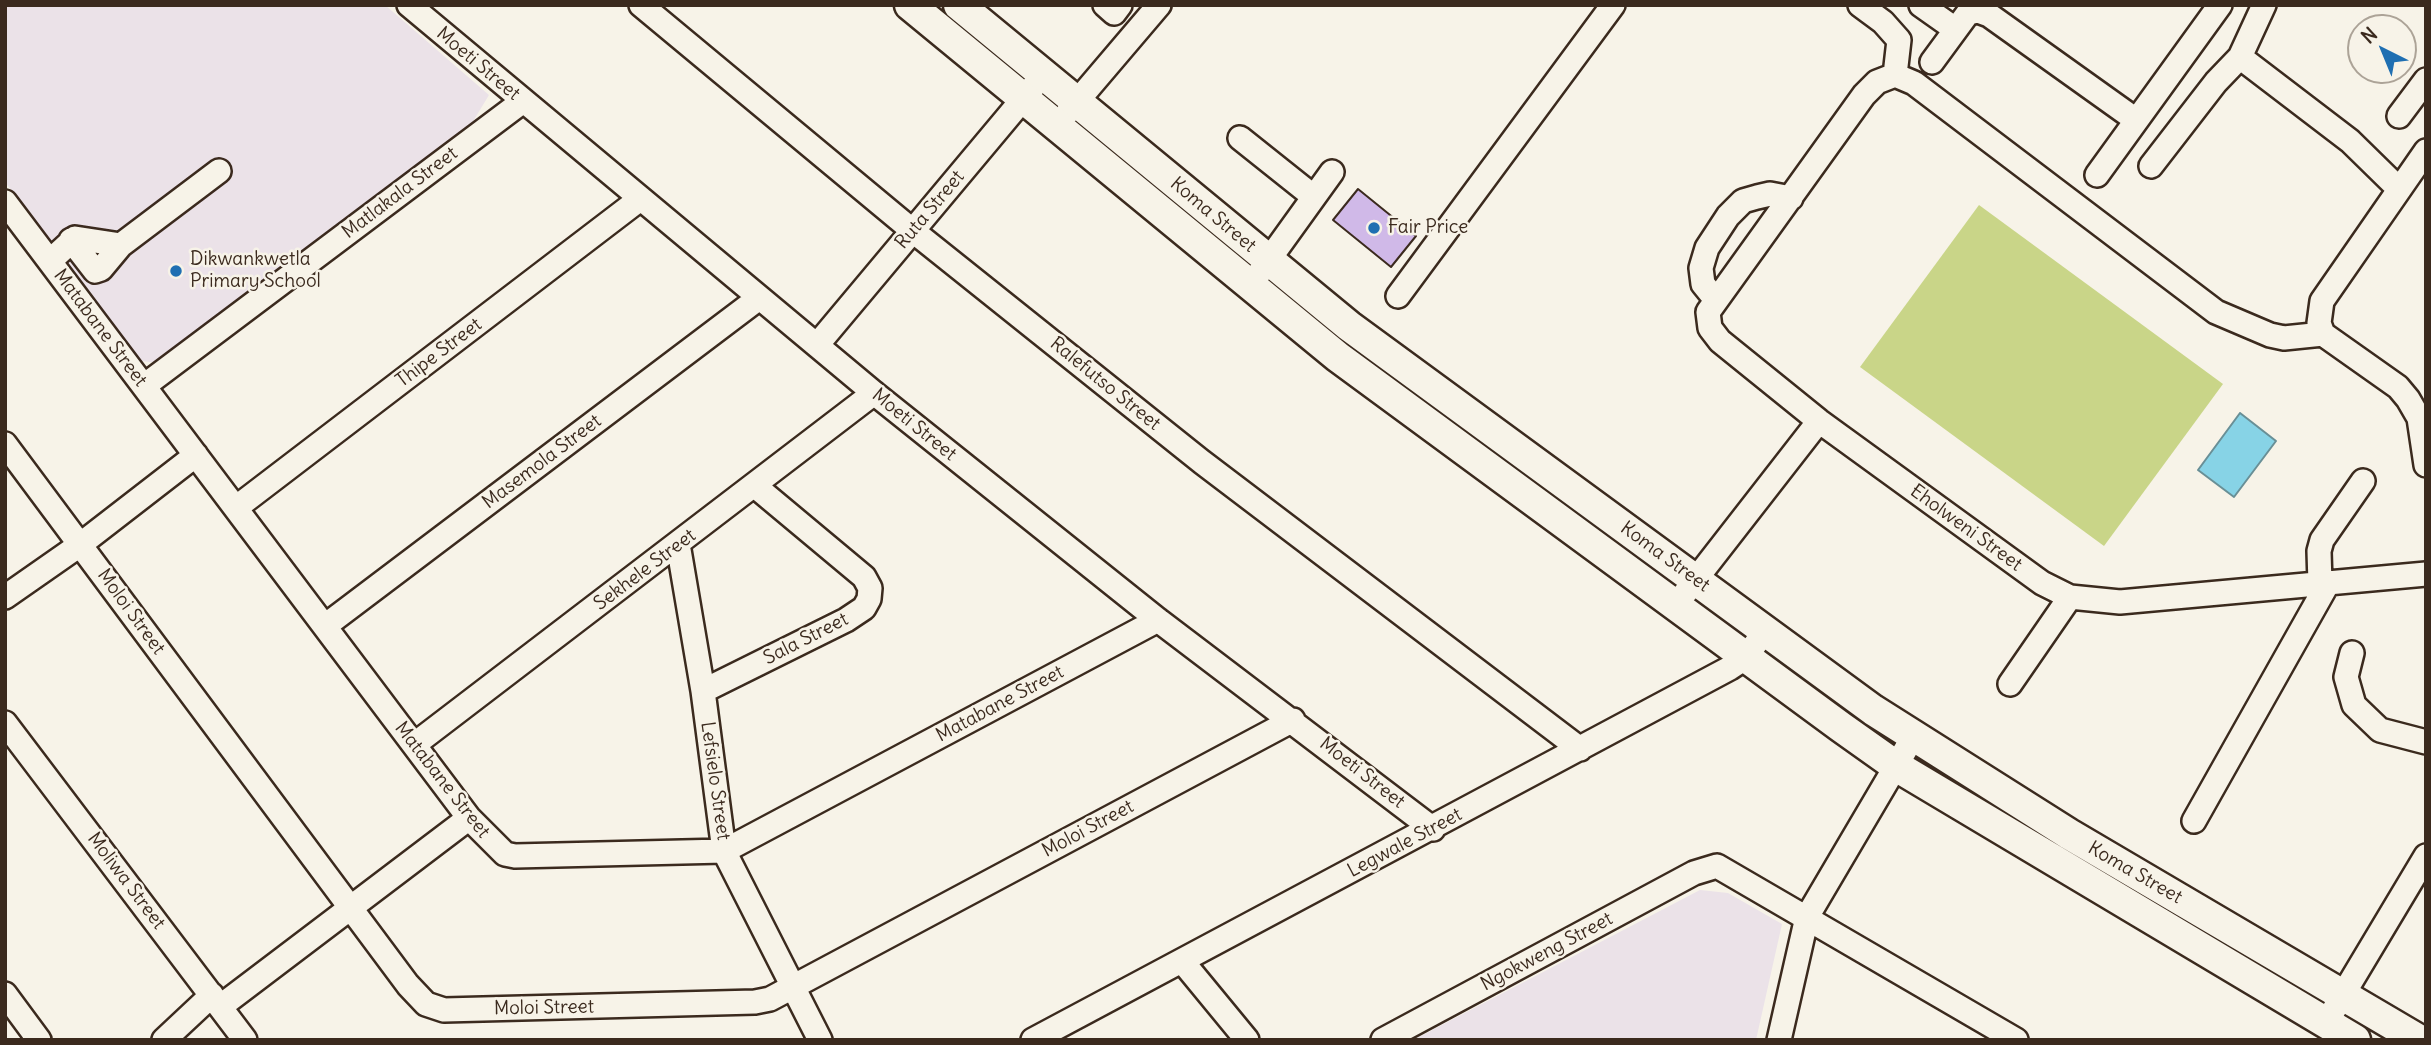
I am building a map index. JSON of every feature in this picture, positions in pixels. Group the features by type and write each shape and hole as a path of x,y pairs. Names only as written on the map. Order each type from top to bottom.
{"main road":[{"name":"Koma Street","path":"910,5 1249,287 1394,400 1745,658 1896,766 2354,1040"},
{"name":"Koma Street","path":"959,5 1349,326 1913,737 2058,827 2419,1040"}],"street":[{"name":"Moeti Street","path":"409,5 874,393 1158,620 1433,828"},
{"name":"Ralefutso Street","path":"641,5 913,231 1202,462 1580,749"},
{"path":"1105,5 1114,13 1120,5"},
{"path":"1056,127 1159,5"},
{"path":"1398,296 1614,5"},
{"path":"1860,5 1899,40 1895,75"},
{"path":"1921,5 1955,29"},
{"path":"2097,174 2220,5"},
{"path":"2151,166 2216,82 2240,57 2264,5"},
{"path":"1932,62 1968,13 1978,11 1989,15 2136,120"},
{"path":"2240,57 2350,141 2399,189"},
{"path":"1791,198 1770,194 1757,197 1744,201 1728,216 1707,248 1701,268 1703,284 1716,300 1791,198 1864,95 1877,82 1895,75 1914,83 2217,312 2270,335 2284,338 2323,334"},
{"name":"Ruta Street","path":"817,345 1044,76"},
{"path":"2399,116 2426,79"},
{"name":"Matlakala Street","path":"144,386 523,101"},
{"path":"1240,138 1314,197"},
{"path":"2426,151 2322,300 2319,323 2323,334 2398,387 2408,399 2419,418 2426,465"},
{"path":"50,261 71,240 95,271 109,262 121,245 219,171"},
{"path":"1249,287 1332,172"},
{"name":"Thipe Street","path":"237,507 640,199"},
{"name":"Matabane Street","path":"5,202 469,818 495,847 515,856 724,851 1158,620"},
{"name":"Masemola Street","path":"325,626 759,298"},
{"name":"Eholweni Street","path":"1716,300 1708,312 1710,328 1720,341 1819,421 2042,583 2070,597 2120,602 2426,575"},
{"name":"Sekhele Street","path":"415,744 874,393"},
{"path":"1675,606 1819,421"},
{"name":"Moloi Street","path":"5,444 349,909 420,999 444,1010 755,1002 770,999 1293,720"},
{"path":"5,597 81,544 196,455"},
{"path":"2194,821 2324,584 2319,551 2322,540 2363,481"},
{"name":"Sala Street","path":"703,691 846,620 864,608 869,599 870,588 864,577 755,486"},
{"name":"Lefsielo Street","path":"678,544 703,691 724,851 820,1040"},
{"path":"2010,684 2070,597"},
{"name":"Legwale Street","path":"1046,1037 1745,658 1765,631"},
{"path":"2353,653 2346,677 2354,705 2380,730 2426,742"},
{"name":"Moliwa Street","path":"5,723 245,1040"},
{"path":"1779,1040 1807,917 1913,737"},
{"path":"164,1040 349,909 469,818"},
{"path":"2326,1023 2426,856"},
{"name":"Ngokweng Street","path":"1383,1040 1694,873 1713,866 1726,869 1807,917"},
{"path":"1807,917 2016,1040"},
{"path":"1182,961 1247,1040"},
{"path":"5,994 40,1040"}],"shaded area":[{"name":"Dikwankwetla Primary School","path":"5,5 385,5 489,95 469,128 158,363 141,361 5,182"},
{"path":"1700,890 1728,893 1782,924 1756,1040 1413,1040"}],"green space":[{"path":"1979,205 2223,384 2104,546 1860,367"}],"water":[{"path":"2240,413 2276,441 2234,497 2198,470"}],"building":[{"name":"Fair Price","path":"1358,189 1416,236 1391,267 1333,220"}],"place":[{"name":"Fair Price","path":"1374,228"},
{"name":"Dikwankwetla Primary School","path":"176,271"}]}
